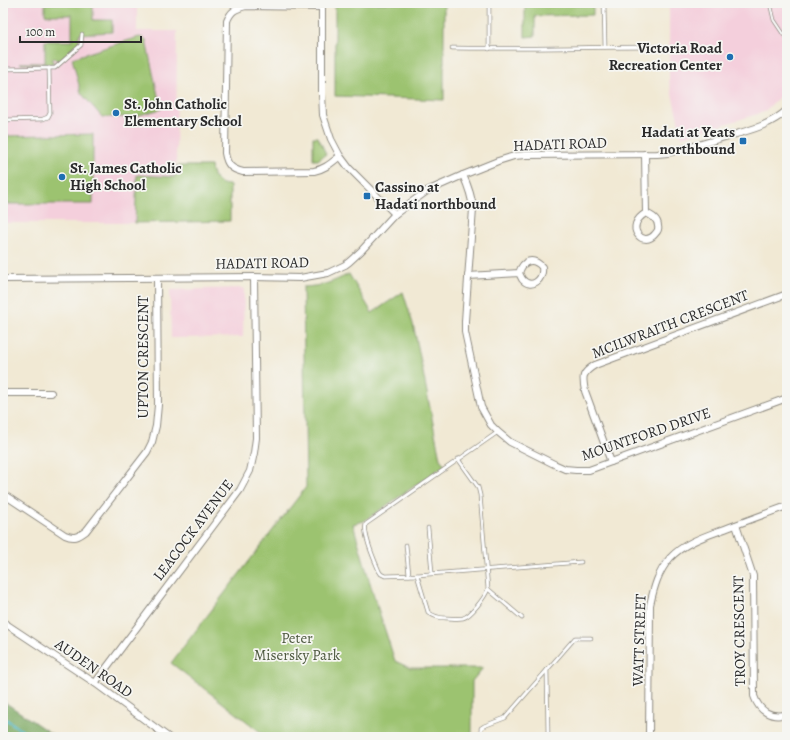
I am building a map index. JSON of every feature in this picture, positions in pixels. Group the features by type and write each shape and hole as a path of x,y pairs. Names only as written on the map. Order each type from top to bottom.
{"street":[{"path":"340,156 321,170 314,171 243,172 231,167 226,161 227,21 230,14 236,9 246,6 322,5 323,115 331,139 340,156 349,168 395,214"},
{"name":"HADATI ROAD","path":"3,279 300,278 328,273 345,265 361,251 395,214 427,191 498,161 514,156 526,155 668,153 754,129 772,122 787,110"},
{"path":"645,154 646,213"},
{"name":"MOUNTFORD DRIVE","path":"463,175 469,189 473,209 465,332 481,407 491,425 514,444 556,466 565,469 589,470 787,398"},
{"path":"646,213 658,221 659,227 657,233 653,237 647,239 637,235 635,230 637,221 646,213"},
{"path":"468,276 519,273"},
{"name":"LEACOCK AVENUE","path":"95,683 240,490 250,471 256,438 254,277"},
{"name":"UPTON CRESCENT","path":"3,494 65,535 71,537 79,536 86,531 147,452 152,442 156,426 158,405 157,278"},
{"name":"MCILWRAITH CRESCENT","path":"612,462 585,391 582,379 586,370 595,365 787,294"},
{"path":"3,393 51,393"},
{"name":"WATT STREET","path":"649,737 650,605 656,580 670,559 694,541 787,506"},
{"name":"TROY CRESCENT","path":"736,525 753,576 754,696 761,710 770,714 781,716 787,714"},
{"name":"AUDEN ROAD","path":"3,622 95,683 168,737"}],"lane":[{"path":"489,3 489,49"},
{"path":"604,3 605,47"},
{"path":"770,3 774,20 784,35 787,36"},
{"path":"3,69 55,68 81,45 82,34"},
{"path":"452,48 658,47"},
{"path":"3,120 48,118 50,113 49,68"},
{"path":"498,432 366,524 366,537 378,571 385,576 409,575 581,562"},
{"path":"417,574 428,612 438,618 463,618 470,614 486,595 488,589 480,496 478,487 458,459"},
{"path":"428,528 432,573"},
{"path":"406,545 409,575"},
{"path":"488,589 522,618"},
{"path":"481,737 481,728 505,718 575,638 591,638"},
{"path":"547,670 548,737"}],"shaded area":[{"path":"3,3 137,3 137,31 177,31 176,177 137,175 135,223 3,223"},
{"path":"669,3 787,3 787,89 764,112 682,137 669,81"},
{"path":"244,288 243,337 171,338 170,290"}],"green space":[{"path":"45,3 93,3 93,20 112,20 112,32 79,34 79,43 59,62 54,58 52,60 54,63 45,65 21,64 20,63 45,63 45,41 72,41 72,15 45,15"},
{"path":"335,3 444,3 444,100 335,96"},
{"path":"525,3 570,3 571,5 593,5 593,15 535,16 535,36 525,37"},
{"path":"139,37 146,41 161,109 133,117 102,117 81,93 72,58"},
{"path":"93,134 93,204 3,204 3,136"},
{"path":"313,137 318,137 326,154 318,160 313,160"},
{"path":"176,166 211,166 216,180 222,184 230,185 230,221 135,223 137,175 175,177"},
{"name":"Peter Misersky Park","path":"349,274 372,313 403,292 413,324 440,459 445,465 364,521 353,524 395,661 410,668 483,668 472,681 472,737 267,737 171,663 306,487 303,287 326,284"},
{"path":"3,701 56,737 3,737"}],"waterway":[{"path":"3,717 31,737"}],"place":[{"name":"Victoria Road Recreation Center","path":"730,57"},
{"name":"St. John Catholic Elementary School","path":"116,113"},
{"name":"Hadati at Yeats northbound","path":"743,141"},
{"name":"St. James Catholic High School","path":"62,177"},
{"name":"Cassino at Hadati northbound","path":"367,196"}]}
